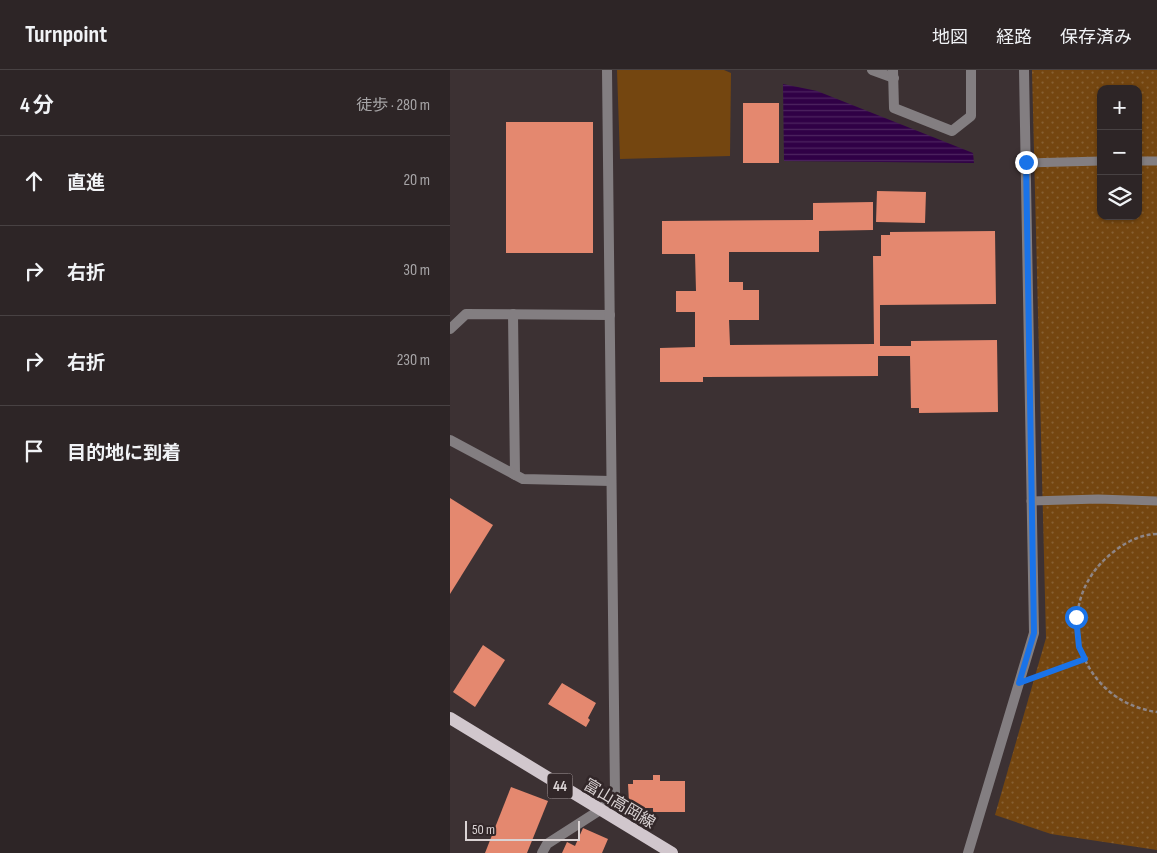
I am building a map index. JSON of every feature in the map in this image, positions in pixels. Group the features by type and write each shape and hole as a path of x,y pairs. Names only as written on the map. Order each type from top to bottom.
{"main road":[{"name":"富山高岡線","path":"450,718 672,853"}],"street":[{"path":"542,853 547,844 600,810 615,796 607,70"},
{"path":"872,70 893,74 894,108 952,131 972,116 971,70"},
{"path":"968,853 1034,633 1024,70"},
{"path":"450,329 466,314 610,315"},
{"path":"513,314 515,475"},
{"path":"450,440 523,480 611,480"}],"lane":[{"path":"1026,162 1097,161"},
{"path":"1142,161 1157,161"},
{"path":"1031,501 1098,499 1157,501"}],"path":[{"path":"1157,534 1151,534 1123,544 1099,563 1083,588 1076,617 1079,647 1092,674 1113,696 1139,709 1157,712"},
{"path":"1019,683 1085,659"}],"shaded area":[{"path":"617,70 724,70 731,73 730,156 620,159"},
{"path":"1032,70 1157,70 1157,850 1051,834 995,815 1046,638"},
{"path":"783,84 817,91 973,153 974,163 784,161"}],"building":[{"path":"743,103 779,103 779,163 743,163"},
{"path":"506,122 593,122 593,253 506,253"},
{"path":"877,191 926,192 925,223 876,222"},
{"path":"873,202 873,230 819,231 819,252 729,252 729,282 743,282 743,290 759,290 759,320 729,320 730,345 874,344 873,256 881,256 881,235 890,235 890,232 995,231 996,304 880,305 880,346 911,346 911,341 997,340 998,412 919,413 919,408 911,408 910,356 878,356 878,376 703,377 703,382 660,382 660,348 695,347 695,312 676,312 676,291 696,291 695,254 662,254 662,221 813,220 813,203"},
{"path":"450,498 493,525 450,594"},
{"path":"483,645 505,660 475,707 453,692"},
{"path":"562,683 596,703 588,718 590,720 586,727 548,704"},
{"path":"653,775 660,775 660,781 685,781 685,812 653,812 653,808 633,808 632,802 629,802 628,784 633,784 633,780 653,780"},
{"path":"511,787 548,801 527,853 485,853"},
{"path":"583,828 608,839 602,853 562,853 567,842 575,846"}],"route":[{"path":"1026,162 1034,633 1019,683 1085,659 1079,647 1076,617"}]}
